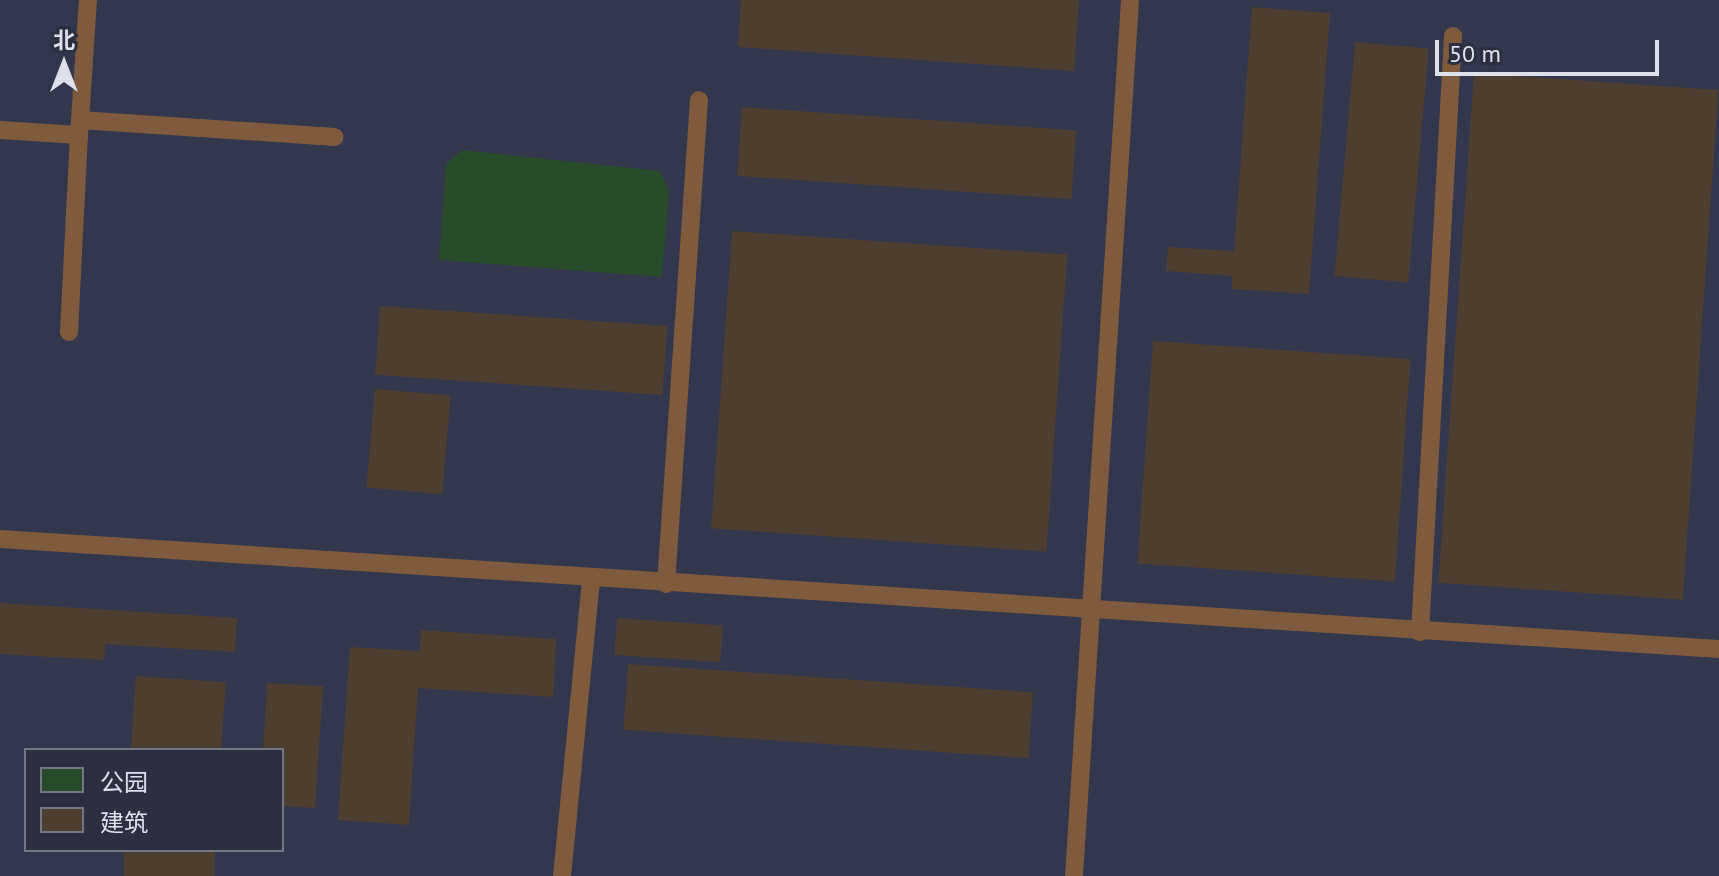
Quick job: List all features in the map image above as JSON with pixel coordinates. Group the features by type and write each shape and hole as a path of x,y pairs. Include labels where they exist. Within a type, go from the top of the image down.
{"lane":[{"path":"69,332 88,0"},
{"path":"1074,876 1095,613 1130,0"},
{"path":"1420,632 1453,36"},
{"path":"666,584 699,100"},
{"path":"0,130 80,127 334,137"},
{"path":"0,539 1095,613 1719,649"},
{"path":"562,876 591,579"}],"shaded area":[{"path":"0,0 1719,0 1719,876 0,876"}],"green space":[{"path":"462,150 660,171 669,192 662,277 439,260 446,164"}],"building":[{"path":"741,0 1079,0 1074,71 738,47"},
{"path":"1252,7 1330,13 1309,294 1232,289 1232,276 1166,271 1168,247 1234,251"},
{"path":"1355,42 1429,48 1408,283 1335,276"},
{"path":"1474,73 1718,90 1683,600 1438,583"},
{"path":"742,107 1076,130 1071,199 737,176"},
{"path":"732,231 1067,254 1046,552 711,528"},
{"path":"380,306 667,326 662,395 375,375"},
{"path":"1153,341 1410,359 1395,581 1137,563"},
{"path":"375,389 451,396 442,494 366,488"},
{"path":"0,603 237,618 235,652 105,644 104,660 0,654"},
{"path":"617,618 723,625 720,662 614,655"},
{"path":"421,630 556,639 553,697 418,688 409,825 338,820 350,647 420,651"},
{"path":"628,664 1033,692 1028,758 623,730"},
{"path":"136,676 226,682 221,748 131,748"},
{"path":"267,683 323,686 315,808 284,806 284,748 263,748"},
{"path":"124,852 215,852 215,876 124,876"}]}
